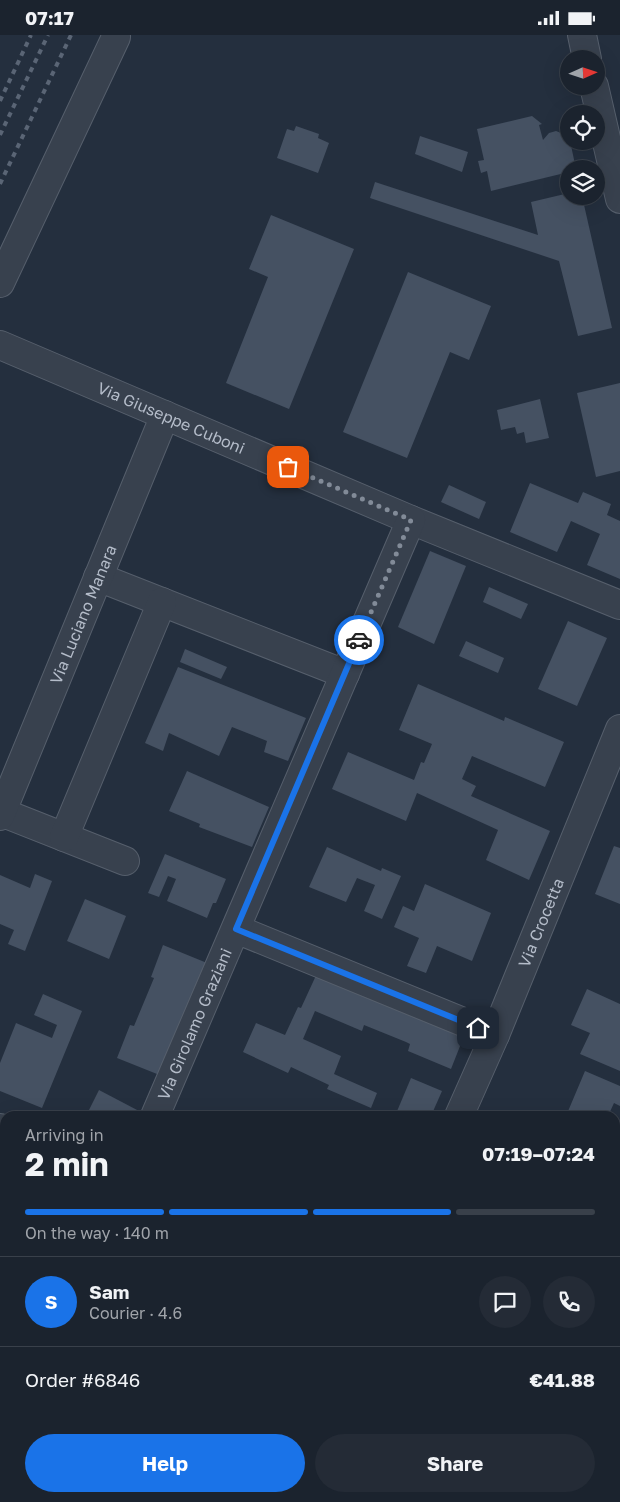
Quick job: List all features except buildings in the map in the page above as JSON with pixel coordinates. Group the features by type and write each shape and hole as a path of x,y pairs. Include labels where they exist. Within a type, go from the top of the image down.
{"street":[{"path":"582,35 585,50"},
{"path":"0,283 116,37"},
{"path":"596,95 620,199"},
{"name":"Via Giuseppe Cuboni","path":"0,345 411,520 620,605"},
{"name":"Via Luciano Manara","path":"1,814 165,415"},
{"name":"Via Girolamo Graziani","path":"157,1111 411,520"},
{"path":"98,577 345,673"},
{"path":"64,837 162,602"},
{"name":"Via Crocetta","path":"461,1111 495,1035 620,729"},
{"path":"1,814 125,861"},
{"path":"236,929 495,1035"}],"railway":[{"path":"0,101 31,35"},
{"path":"0,135 48,35"},
{"path":"0,184 71,35"}],"way so far":[{"path":"288,467 411,520 359,640"}],"route":[{"path":"359,640 236,929 478,1028"}]}
